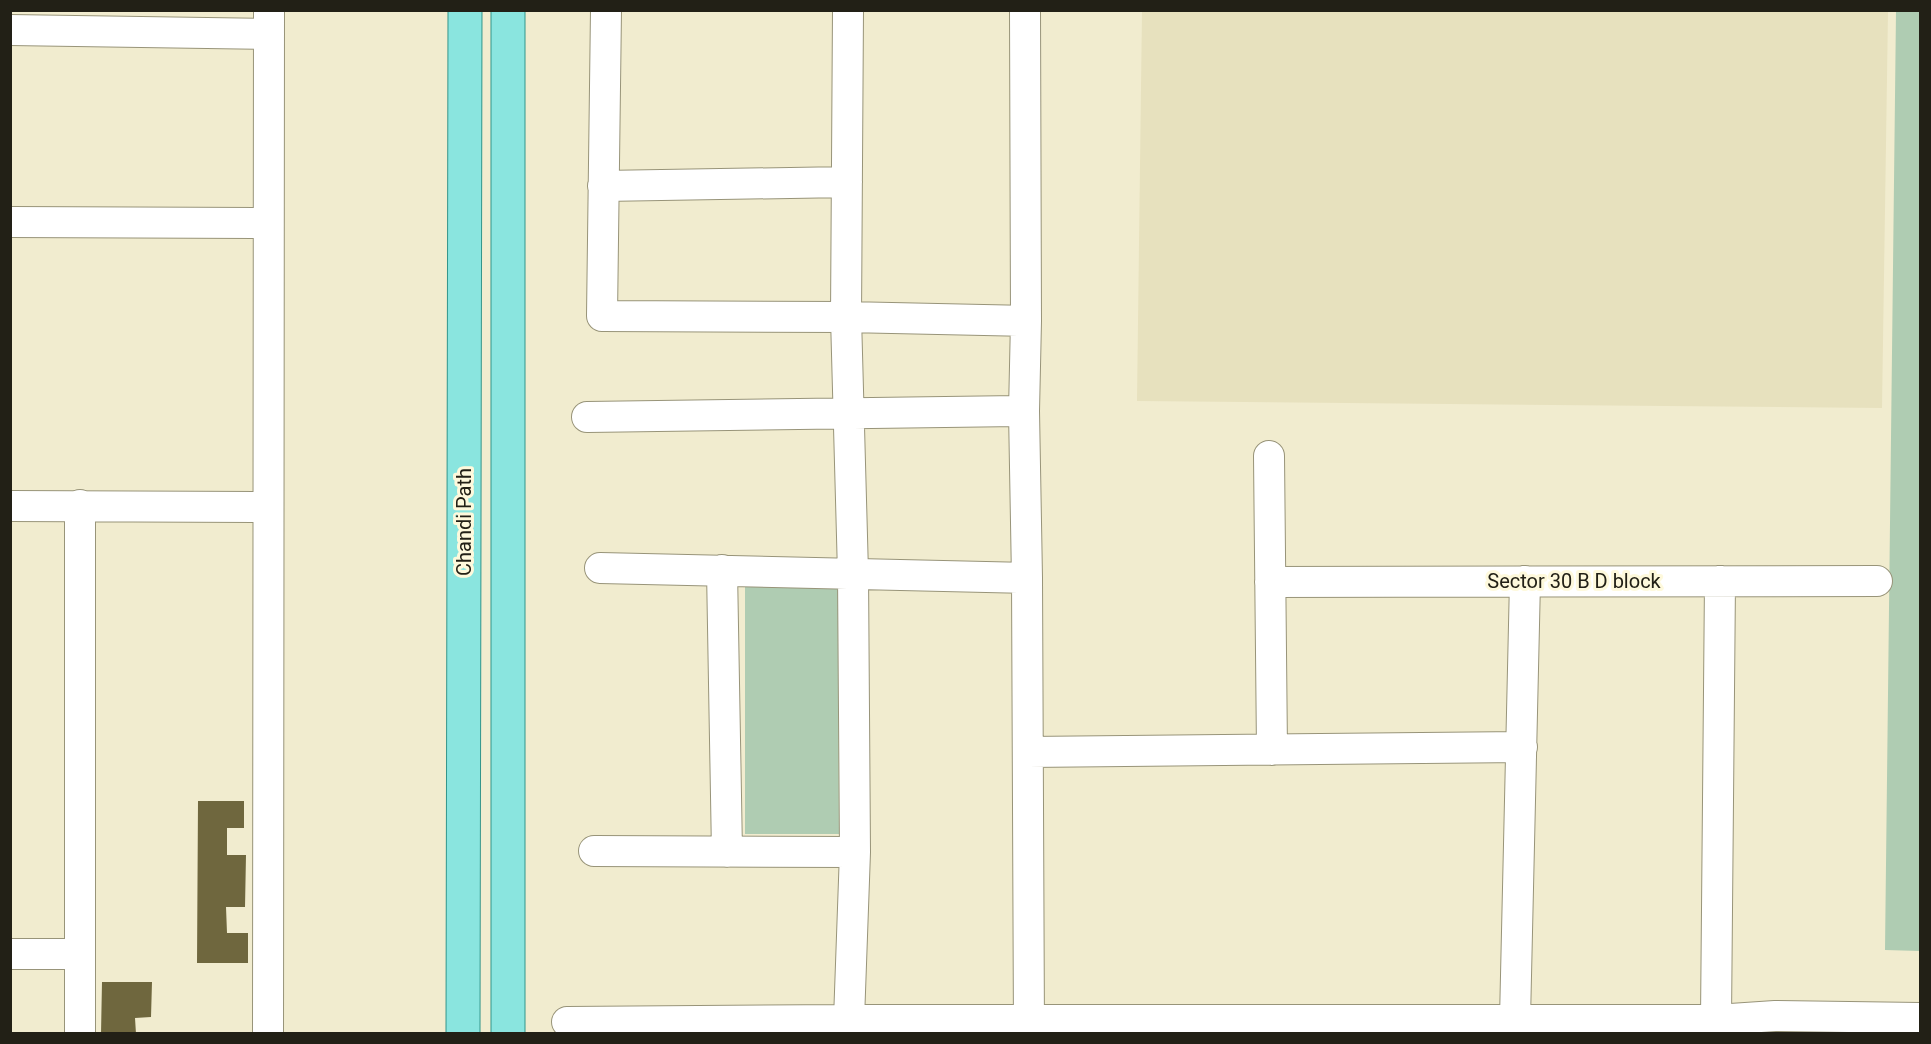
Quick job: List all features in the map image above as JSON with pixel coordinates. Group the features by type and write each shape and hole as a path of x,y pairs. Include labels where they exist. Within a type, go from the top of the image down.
{"main road":[{"name":"Chandi Path","path":"463,1034 465,10"},
{"path":"508,10 508,1034"}],"street":[{"path":"606,10 602,316 846,317 1026,321"},
{"path":"849,10 846,317 853,573 855,852 849,1020"},
{"path":"1025,10 1024,411 1029,1027"},
{"path":"10,30 268,22 268,1034"},
{"path":"603,186 847,182"},
{"path":"10,222 268,223"},
{"path":"587,417 1024,411"},
{"path":"1269,456 1272,750"},
{"path":"10,506 268,507"},
{"path":"80,506 80,1034"},
{"path":"600,568 1027,578"},
{"path":"723,570 727,852"},
{"path":"1515,1020 1526,581"},
{"path":"1716,1020 1720,581"},
{"name":"Sector 30 B D block","path":"1270,582 1878,581"},
{"path":"1028,752 1522,747"},
{"path":"594,851 855,852"},
{"path":"10,954 80,954"},
{"path":"567,1022 849,1020 1029,1027 1385,1027 1515,1020 1716,1020 1775,1025 1920,1018"}],"shaded area":[{"path":"1142,11 1888,11 1882,408 1137,401"}],"green space":[{"path":"1920,10 1920,951 1885,950 1896,11"},
{"path":"838,585 839,834 745,834 745,586"}],"building":[{"path":"198,801 244,801 244,828 227,828 227,855 246,855 245,907 226,907 227,933 248,933 248,963 197,963"},
{"path":"102,982 152,982 151,1017 135,1018 136,1034 101,1034"}]}
